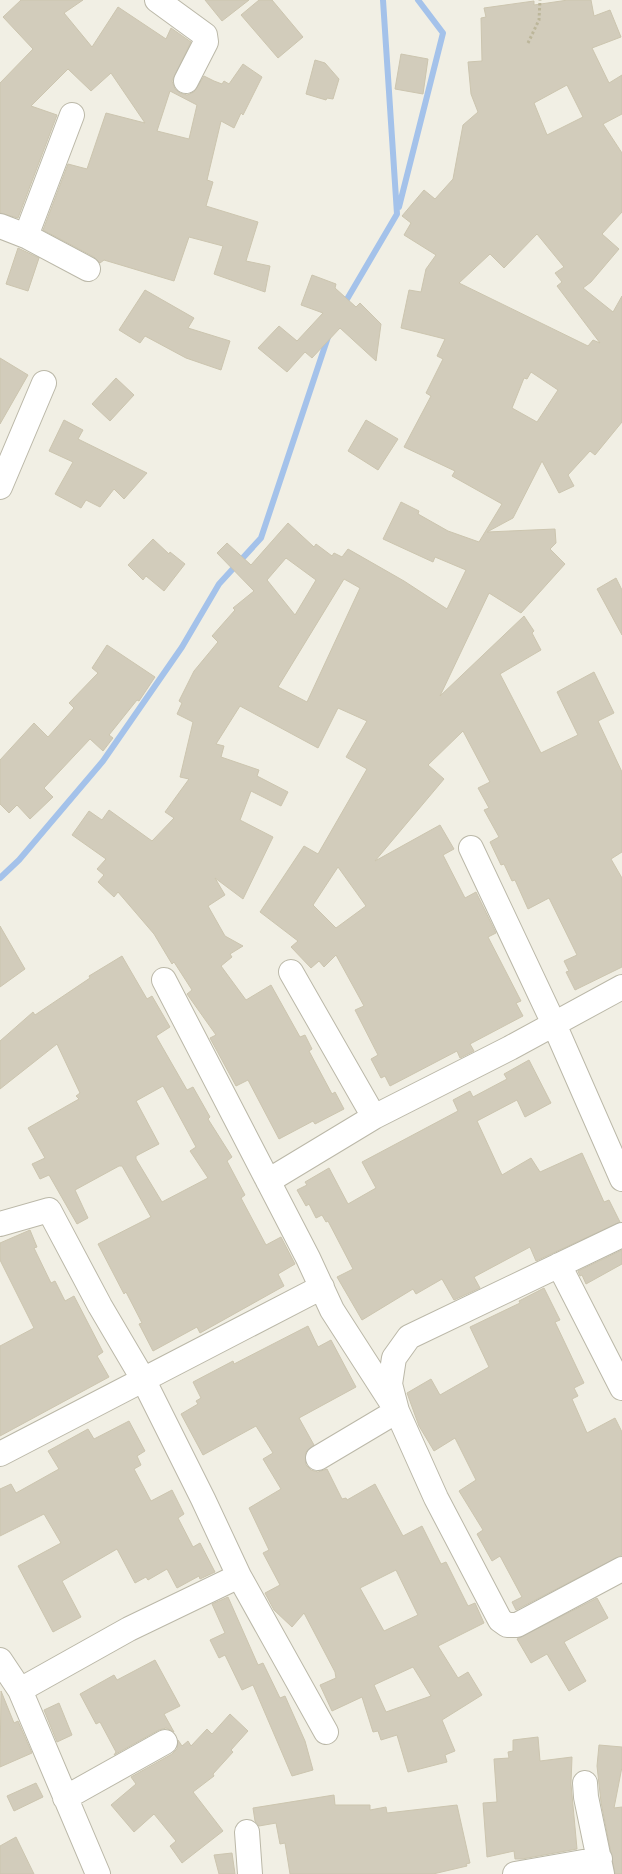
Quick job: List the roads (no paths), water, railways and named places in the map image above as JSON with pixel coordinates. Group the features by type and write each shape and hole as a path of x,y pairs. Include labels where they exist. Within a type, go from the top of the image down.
{"street":[{"path":"158,0 205,34 206,42 186,81"},
{"path":"26,236 72,115"},
{"path":"0,226 26,236 88,269"},
{"path":"0,487 44,383"},
{"path":"471,848 554,1024 622,1179"},
{"path":"290,972 374,1117"},
{"path":"164,980 322,1286 332,1310 397,1411 436,1498 500,1620 507,1625 517,1625 622,1569"},
{"path":"268,1181 374,1117 622,987"},
{"path":"0,1224 49,1210 100,1306 143,1379 203,1499 238,1576 326,1732"},
{"path":"397,1411 390,1384 391,1375 394,1358 409,1337 622,1234"},
{"path":"559,1265 622,1388"},
{"path":"0,1454 322,1286"},
{"path":"318,1458 397,1411"},
{"path":"20,1690 130,1629 238,1576"},
{"path":"0,1660 20,1690 98,1874"},
{"path":"65,1798 165,1742"},
{"path":"515,1874 601,1867 586,1797 585,1783"},
{"path":"247,1832 250,1874"}],"waterway":[{"path":"343,306 397,214 383,0"},
{"path":"399,207 443,33 418,0"},
{"path":"0,878 19,860 103,761 182,647 219,584 261,538 328,337"}]}
